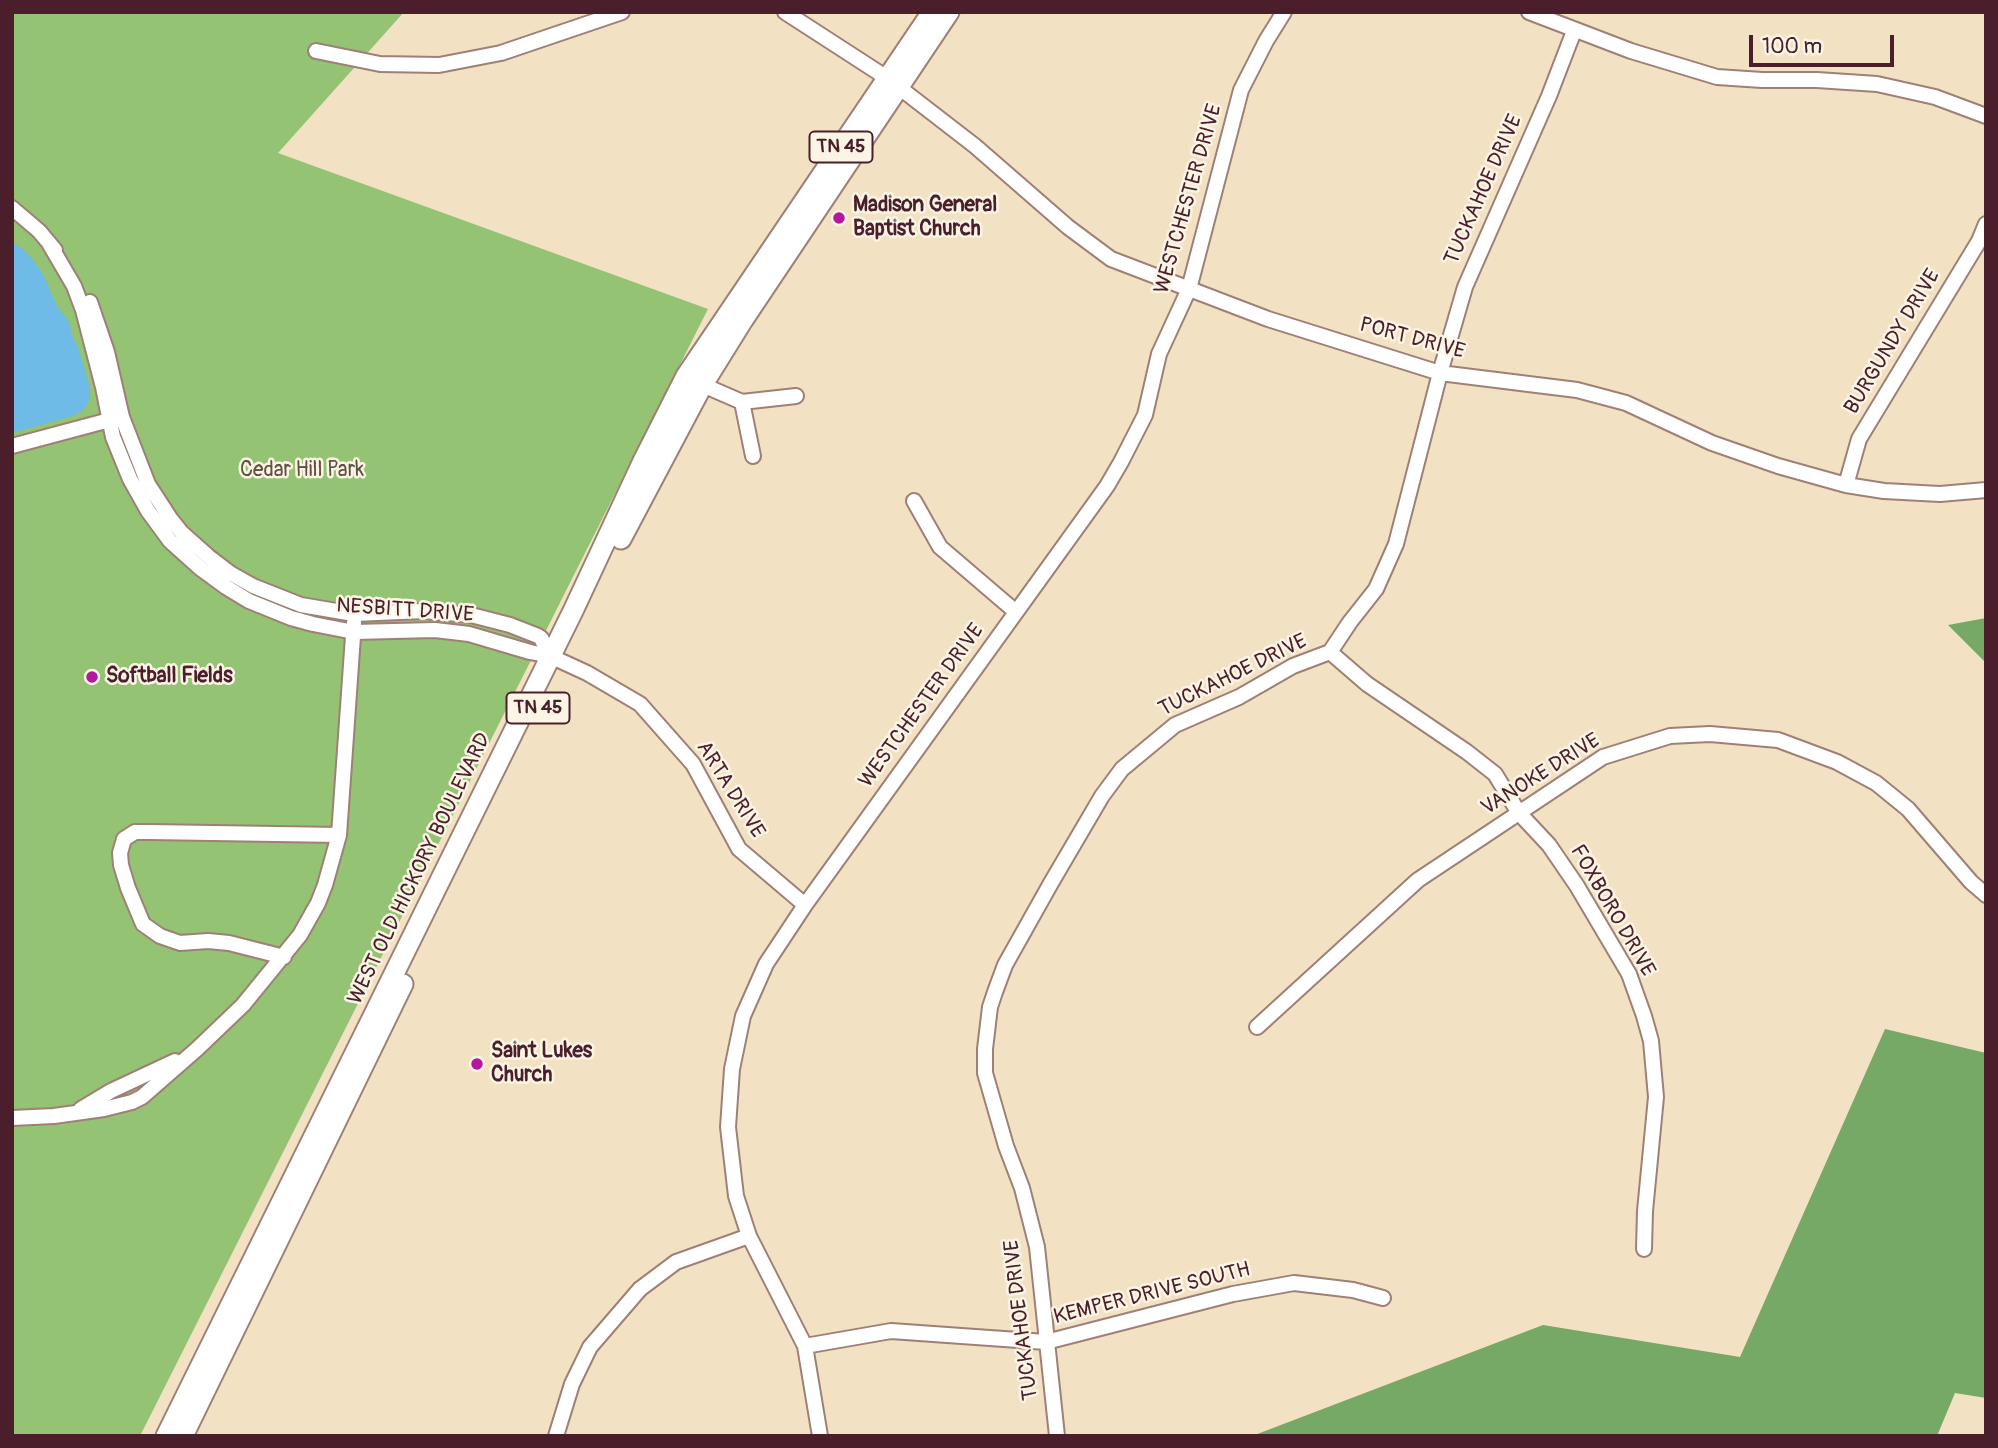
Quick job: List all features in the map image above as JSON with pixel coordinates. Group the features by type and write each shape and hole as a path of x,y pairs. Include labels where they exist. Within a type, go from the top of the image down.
{"main road":[{"name":"WEST OLD HICKORY BOULEVARD","path":"166,1436 556,658 630,520 694,381 756,299 893,83 932,12"},
{"name":"WEST OLD HICKORY BOULEVARD","path":"893,83 949,12"},
{"name":"WEST OLD HICKORY BOULEVARD","path":"183,1436 556,658"}],"street":[{"path":"316,51 380,64 439,65 501,53 622,12"},
{"name":"PORT DRIVE","path":"785,12 893,83 975,146 1068,227 1111,259 1268,319 1440,373 1577,390 1626,403 1712,443 1778,466 1846,485 1884,491 1940,494 1986,490"},
{"name":"WESTCHESTER DRIVE","path":"820,1436 805,1346 749,1236 736,1196 728,1127 732,1069 743,1016 766,964 805,905 1107,486 1121,462 1145,415 1159,354 1189,289 1241,90 1284,12"},
{"path":"1529,12 1631,51 1717,77 1877,84 1935,97 1986,116"},
{"name":"TUCKAHOE DRIVE","path":"1057,1436 1037,1247 1022,1188 1006,1146 985,1073 990,1007 1005,965 1102,796 1122,769 1175,725 1239,697 1293,666 1330,652 1376,589 1396,544 1465,287 1549,96 1574,31"},
{"name":"NESBITT DRIVE","path":"12,208 33,225 70,269 89,302 107,352 115,419 113,437 130,479 148,511 170,541 200,568 249,601 313,624 354,632 453,631 556,658"},
{"name":"BURGUNDY DRIVE","path":"1846,485 1859,439 1979,241 1986,224"},
{"path":"694,381 742,402 796,396"},
{"path":"742,402 752,456"},
{"path":"12,446 115,419"},
{"name":"NESBITT DRIVE","path":"115,419 159,503 182,533 230,573 270,593 309,606 354,614 437,611 480,617 510,625 541,638 556,658"},
{"path":"914,501 940,547 1016,612"},
{"path":"12,1118 74,1114 111,1091 153,1073 197,1049 243,1004 300,935 318,903 339,835 354,614"},
{"name":"FOXBORO DRIVE","path":"1330,652 1367,684 1468,752 1495,774 1519,813 1549,845 1577,886 1629,974 1651,1041 1656,1097 1644,1249"},
{"name":"ARTA DRIVE","path":"556,658 640,704 693,764 739,849 805,905"},
{"name":"VANOKE DRIVE","path":"1256,1027 1418,880 1603,757 1670,736 1734,735 1778,740 1837,762 1876,783 1908,810 1971,882 1986,895"},
{"path":"284,957 229,943 180,943 160,936 143,924 121,865 120,853 124,839 135,832 339,835"},
{"path":"556,1436 572,1384 590,1346 640,1289 676,1262 749,1236"},
{"name":"KEMPER DRIVE SOUTH","path":"805,1346 891,1331 1046,1342 1233,1294 1294,1283 1353,1290 1383,1298"}],"green space":[{"name":"Cedar Hill Park","path":"12,12 404,12 278,153 708,309 140,1436 12,1436"},
{"path":"1986,618 1986,663 1948,625"},
{"path":"1885,1029 1986,1053 1986,1398 1955,1393 1937,1436 1252,1436 1543,1325 1740,1357"}],"water":[{"path":"12,242 33,260 43,274 57,306 70,323 90,389 90,399 85,408 72,416 12,433"}],"place":[{"name":"Madison General Baptist Church","path":"839,218"},
{"name":"Softball Fields","path":"92,677"},
{"name":"Saint Lukes Church","path":"477,1064"}]}
